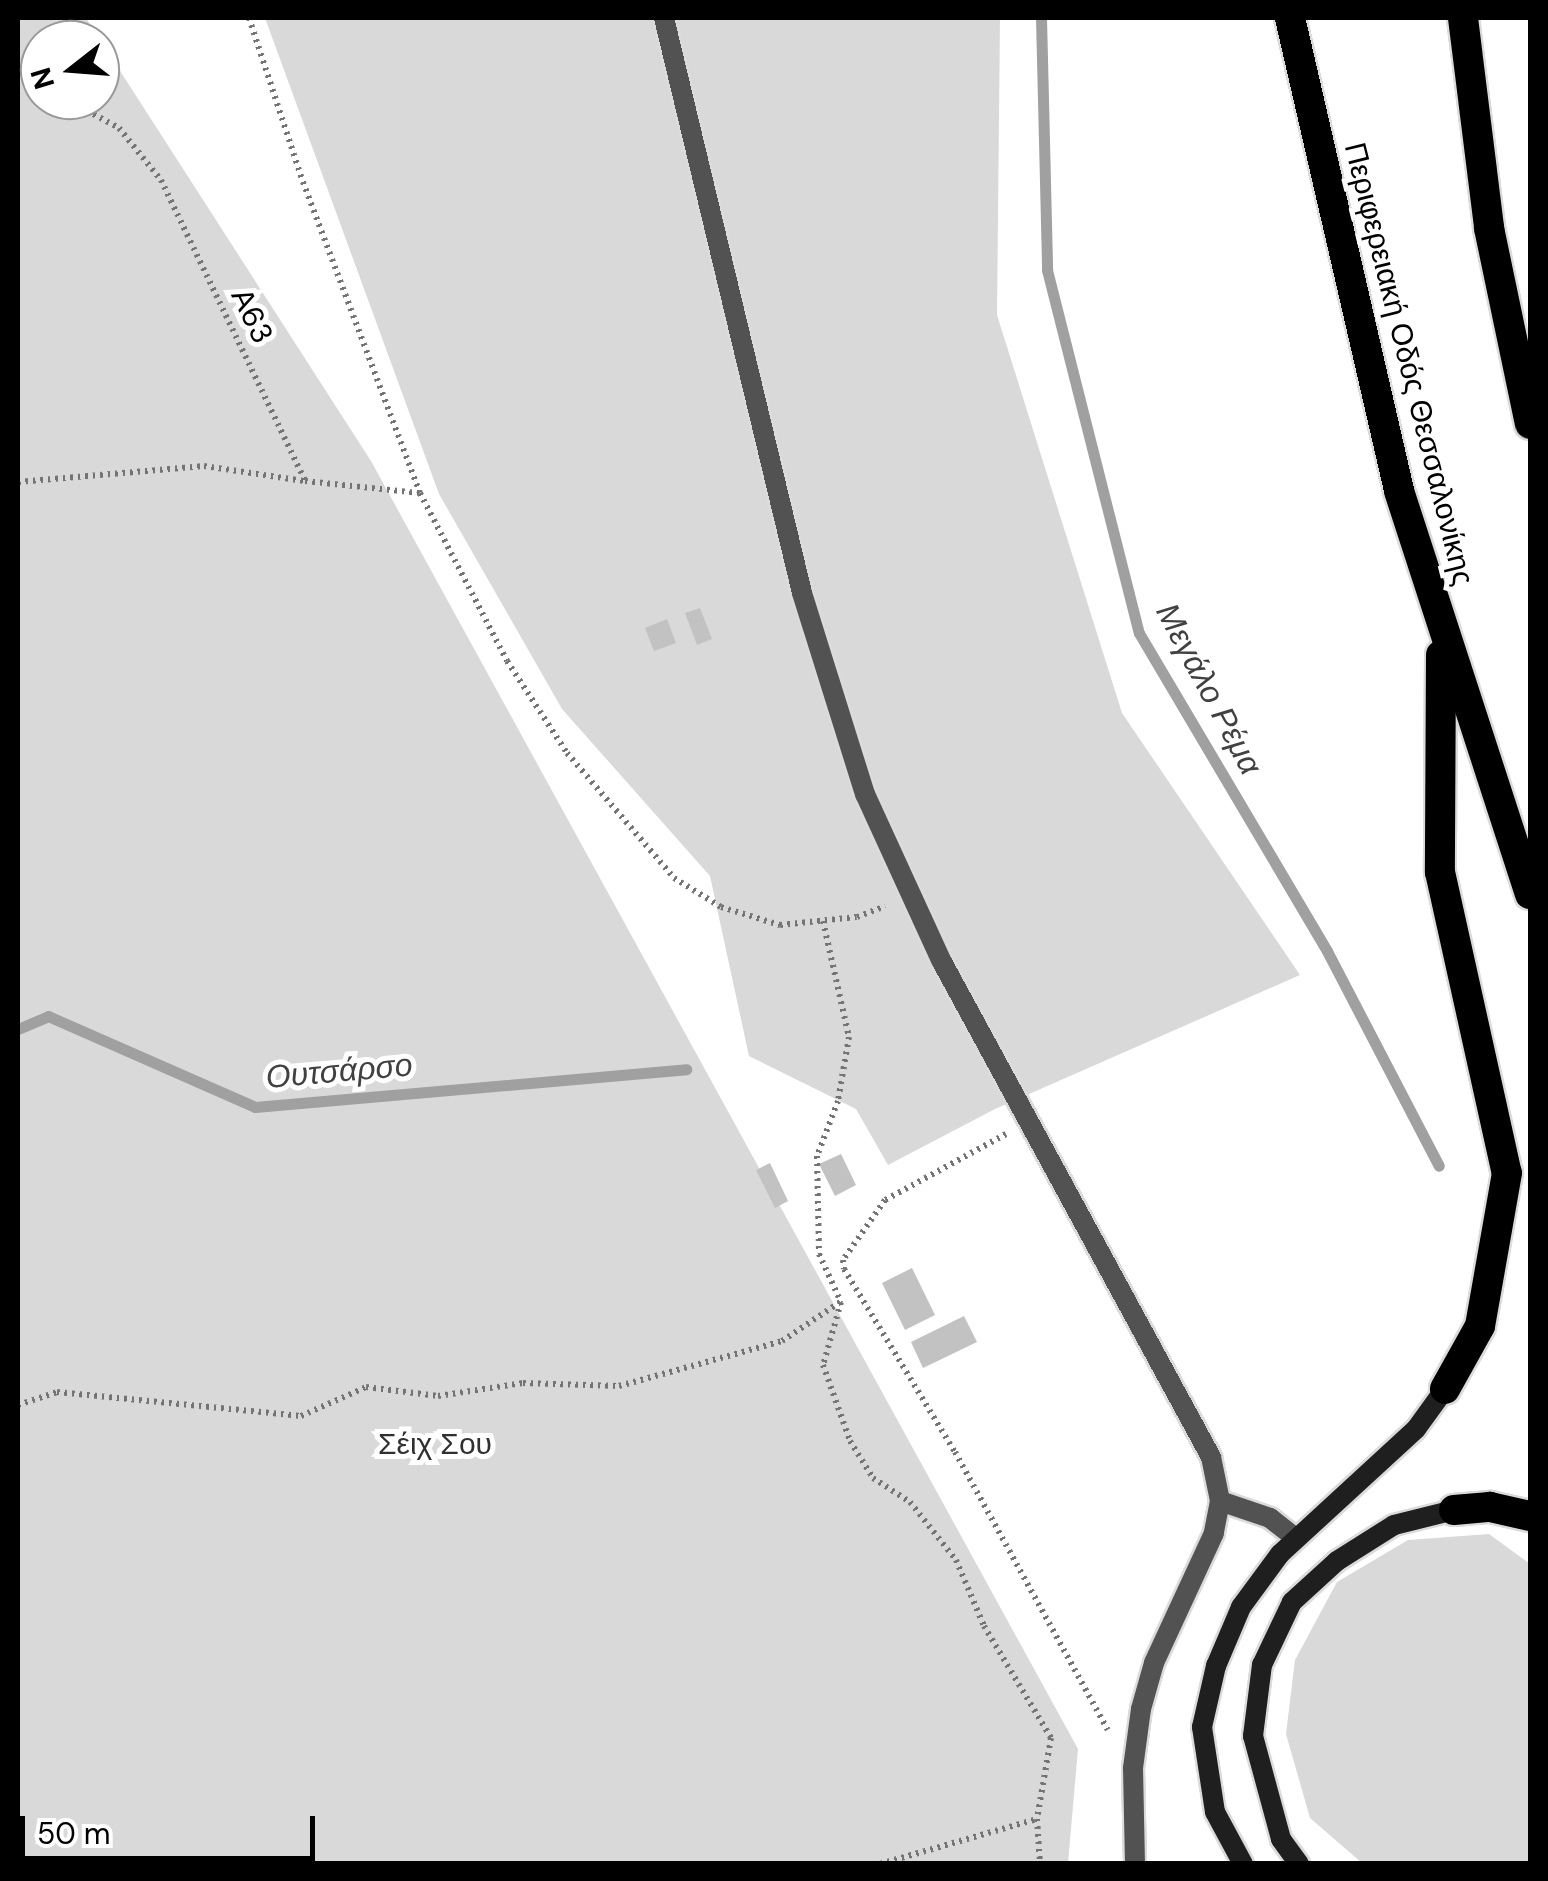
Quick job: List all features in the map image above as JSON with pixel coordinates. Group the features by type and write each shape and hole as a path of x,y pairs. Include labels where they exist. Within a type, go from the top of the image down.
{"highway":[{"name":"Περιφερειακή Οδός Θεσσαλονίκης","path":"1290,18 1398,491 1530,894"},
{"path":"1463,18 1492,248 1530,424"},
{"path":"1442,632 1440,872 1500,1119 1507,1173 1480,1326 1445,1389"},
{"path":"1454,1510 1490,1508 1530,1516"}],"main road":[{"path":"1243,1864 1216,1812 1202,1728 1216,1666 1241,1607 1296,1538 1416,1429 1445,1389"},
{"path":"1299,1864 1281,1839 1252,1736 1262,1665 1292,1602 1337,1560 1394,1525 1454,1510"}],"street":[{"path":"664,18 829,692 909,896 1192,1415 1220,1501 1214,1534 1154,1662 1134,1752 1135,1864"},
{"path":"1220,1501 1270,1518 1296,1538"}],"path":[{"path":"249,18 302,182 420,493 534,706 608,806 674,878 749,919 780,925 857,917 909,896"},
{"name":"Α63","path":"104,120 119,128 161,180 306,481"},
{"path":"18,482 204,466 420,493"},
{"path":"823,921 849,1038 838,1101 817,1156 819,1254 840,1302 823,1365 850,1441 873,1478 910,1502 956,1560 984,1626 1051,1738 1036,1819 1040,1864"},
{"path":"1029,1122 885,1200 843,1260 844,1269 980,1494 1103,1725 1134,1752"},
{"path":"18,1405 57,1392 301,1416 366,1387 438,1396 523,1383 619,1386 782,1341 840,1302"},
{"path":"880,1864 1036,1819"}],"green space":[{"name":"Σέιχ Σου","path":"18,18 87,20 20,20 20,120 120,120 120,71 371,461 1078,1749 1068,1863 18,1863"},
{"path":"265,18 1000,18 997,315 1122,713 1300,975 995,1109 888,1165 856,1109 749,1056 710,876 562,709 439,494"},
{"path":"1489,1534 1530,1564 1530,1863 1362,1863 1310,1818 1286,1734 1295,1660 1337,1582 1408,1540"}],"building":[{"path":"700,608 712,639 697,645 685,613"},
{"path":"667,619 676,643 654,651 645,628"},
{"path":"841,1154 856,1185 835,1196 819,1164"},
{"path":"770,1163 788,1201 775,1208 756,1170"},
{"path":"912,1268 935,1315 905,1330 882,1283"},
{"path":"964,1316 977,1342 923,1368 911,1342"}],"waterway":[{"name":"Μεγάλο Ρέμα","path":"1041,18 1047,270 1139,633 1327,951 1439,1166"},
{"name":"Ουτσάρσο","path":"18,1029 48,1016 255,1107 686,1069"}]}
